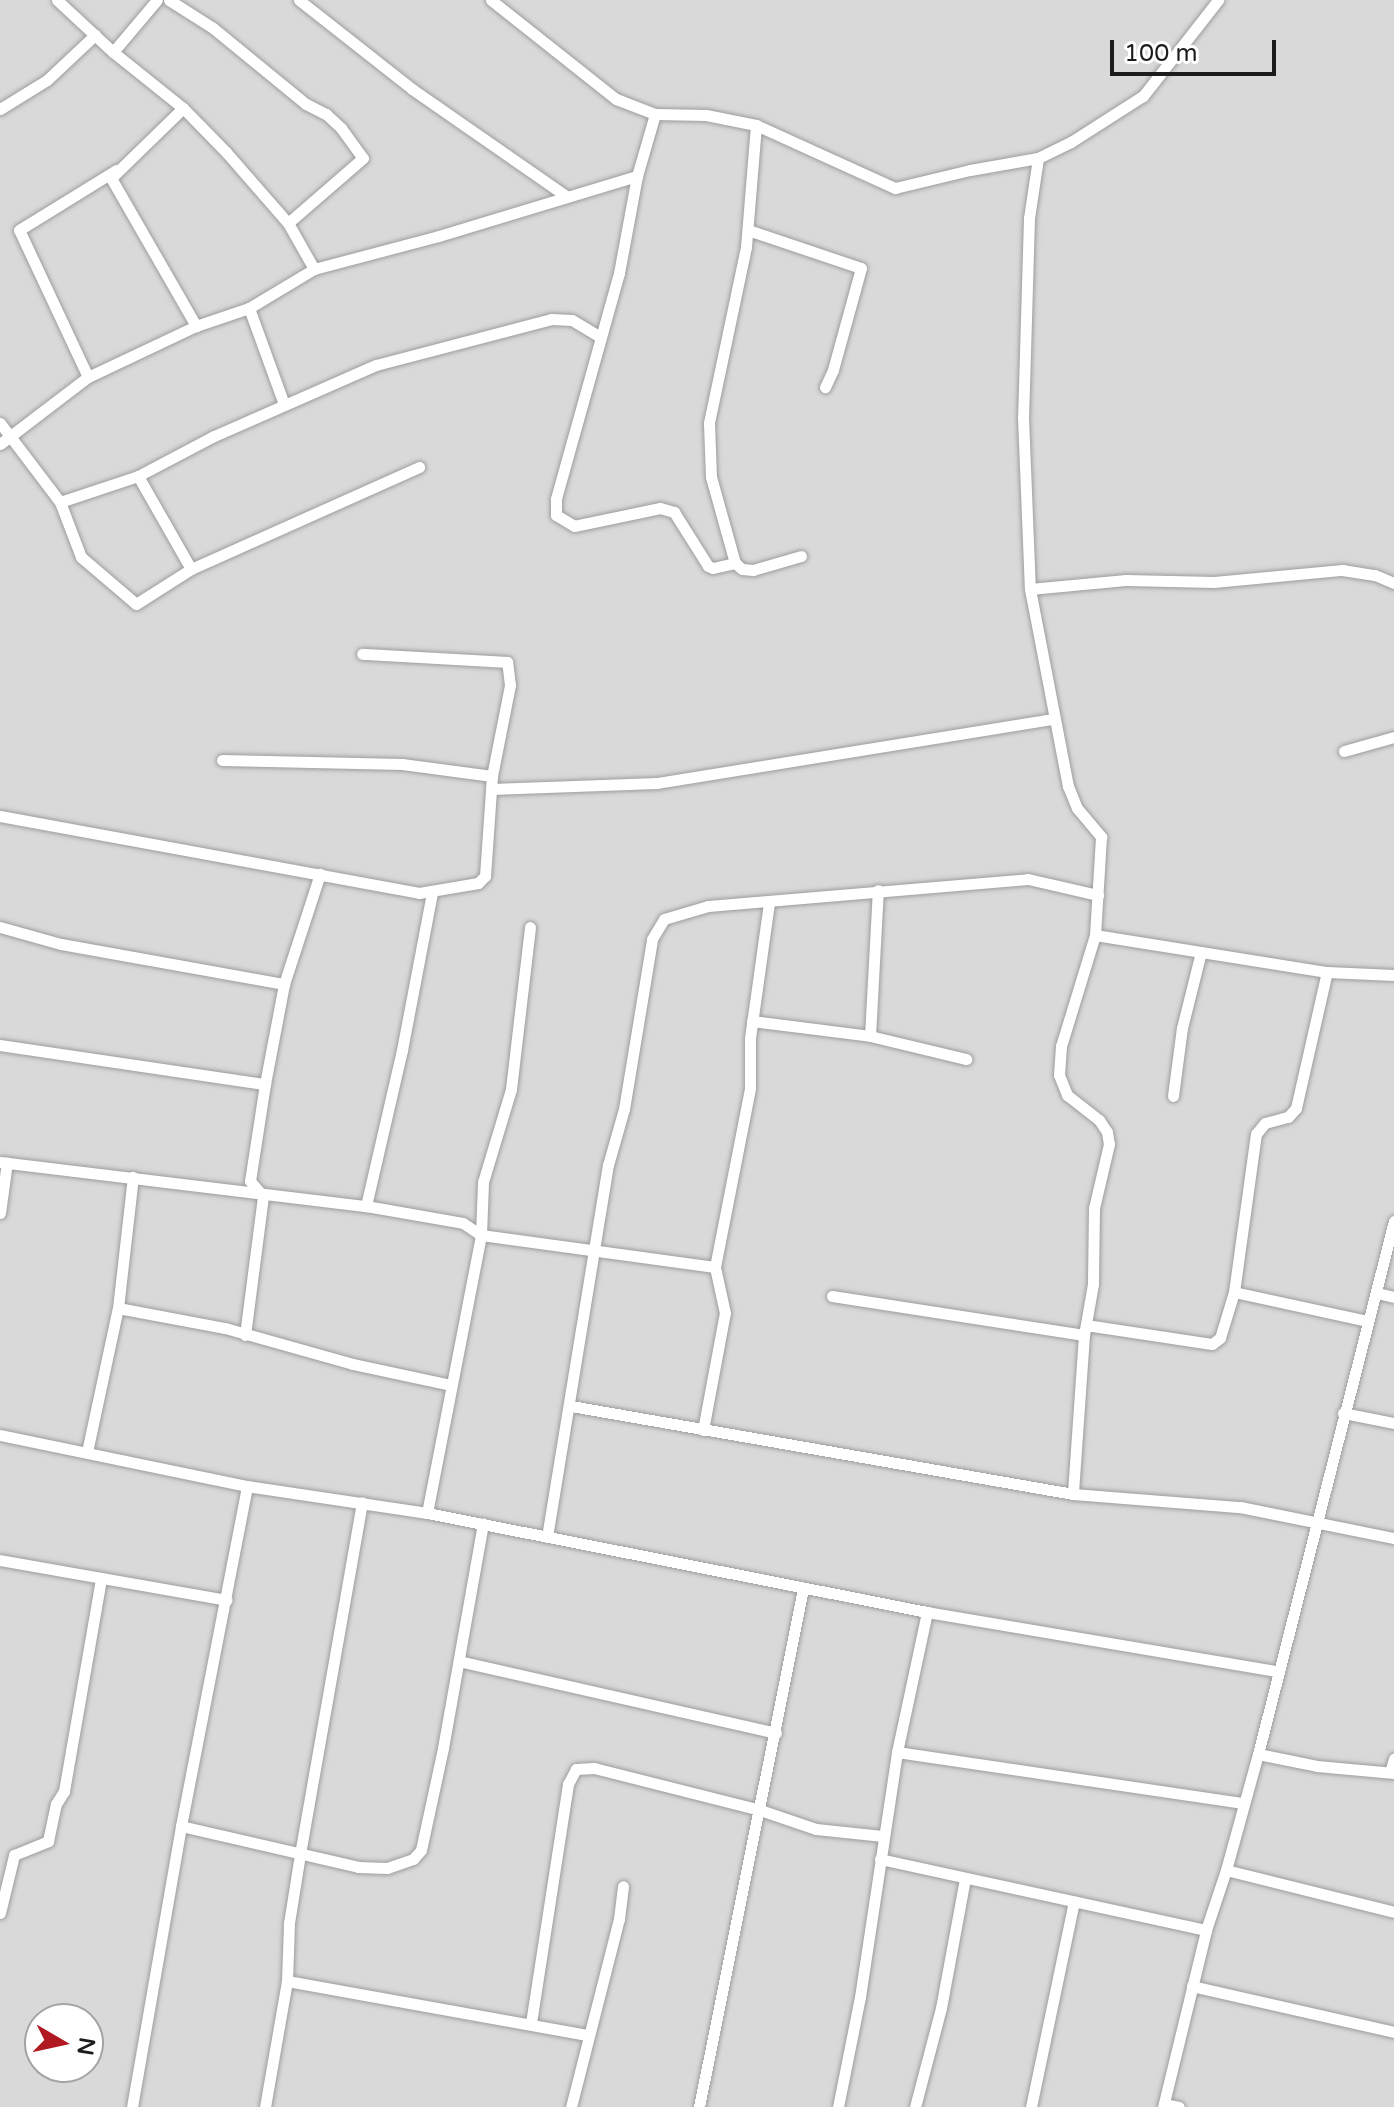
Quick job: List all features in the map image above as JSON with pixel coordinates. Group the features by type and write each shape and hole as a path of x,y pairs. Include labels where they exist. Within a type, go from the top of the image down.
{"street":[{"path":"57,0 113,52 183,108 256,184 288,223 314,269"},
{"path":"113,52 157,0"},
{"path":"169,0 213,28 306,104 326,114 341,128 363,158 288,223"},
{"path":"299,0 412,89 566,196"},
{"path":"491,0 616,99 655,114 706,115 756,125 895,188 1038,158 1143,96 1218,0"},
{"path":"0,109 47,80 95,35"},
{"path":"88,377 19,230 116,170 183,108"},
{"path":"655,114 637,176 619,273 556,499 556,515 574,526 660,508 674,512 708,566 713,568 735,563"},
{"path":"756,125 748,230 709,423 711,477 735,563 742,569 753,570 801,556"},
{"path":"1038,158 1029,218 1023,417 1030,589 1068,786 1077,808 1101,837 1095,935 1061,1046 1059,1075 1067,1095 1099,1120 1107,1132 1109,1144 1094,1208 1093,1284 1085,1330 1073,1494"},
{"path":"116,170 111,178 196,326"},
{"path":"0,444 88,377 196,326 249,308 314,269 439,236 637,176"},
{"path":"748,230 861,268 833,370 825,387"},
{"path":"249,308 284,404"},
{"path":"60,502 138,476 284,404 376,365 522,325 572,320 599,336"},
{"path":"0,423 60,502 81,557 136,604 191,569 419,467"},
{"path":"138,476 191,569"},
{"path":"1030,589 1126,580 1214,582 1342,570 1394,583"},
{"path":"0,816 419,893 478,883 485,876 492,776 510,685 507,662 362,654"},
{"path":"491,789 657,783 1054,719"},
{"path":"1344,751 1394,737"},
{"path":"222,760 402,764 492,776"},
{"path":"245,1335 263,1196 250,1181 265,1084 284,984 320,874"},
{"path":"547,1537 571,1406 608,1165 624,1109 652,939 664,919 708,906 1028,879 1098,895"},
{"path":"870,1036 878,890"},
{"path":"366,1206 402,1050 432,892"},
{"path":"703,1430 725,1313 715,1267 750,1088 752,1021 769,902"},
{"path":"0,927 61,944 284,984"},
{"path":"427,1513 481,1235 483,1182 511,1089 530,927"},
{"path":"1095,935 1327,972 1394,975"},
{"path":"1173,1096 1182,1028 1201,952"},
{"path":"832,1296 1212,1344 1220,1338 1228,1320 1234,1292 1256,1134 1265,1123 1288,1117 1296,1108 1327,972"},
{"path":"752,1021 870,1036 966,1059"},
{"path":"0,1045 265,1084"},
{"path":"0,1213 4,1162 263,1196 366,1206 463,1223 481,1235 715,1267"},
{"path":"87,1452 118,1308 133,1177"},
{"path":"1179,2107 1163,2106 1206,1930 1258,1754 1314,1522 1394,1221"},
{"path":"1234,1292 1367,1321"},
{"path":"1377,1293 1394,1297"},
{"path":"118,1308 451,1385"},
{"path":"571,1406 1073,1494 1240,1507 1394,1538"},
{"path":"1343,1413 1394,1423"},
{"path":"0,1435 247,1486 427,1513 927,1612 1277,1671"},
{"path":"132,2107 181,1826 247,1486"},
{"path":"265,2107 287,1981 289,1923 300,1854 362,1502"},
{"path":"181,1826 358,1867 387,1868 413,1859 421,1850 483,1524"},
{"path":"0,1560 226,1600"},
{"path":"0,1913 14,1855 48,1841 56,1804 64,1791 101,1578"},
{"path":"699,2107 803,1589"},
{"path":"838,2107 860,1997 897,1752 927,1612"},
{"path":"459,1661 776,1733"},
{"path":"897,1752 1243,1803"},
{"path":"1258,1754 1317,1766 1392,1773 1394,1759"},
{"path":"531,2023 568,1784 576,1769 594,1768 760,1810 816,1829 883,1836"},
{"path":"880,1859 1206,1930"},
{"path":"1226,1870 1394,1912"},
{"path":"915,2107 941,2008 965,1878"},
{"path":"571,2107 619,1919 623,1886"},
{"path":"1031,2107 1074,1901"},
{"path":"287,1981 587,2035"},
{"path":"1192,1986 1394,2032"}],"shaded area":[{"path":"0,0 1394,0 1394,2107 0,2107"}]}
